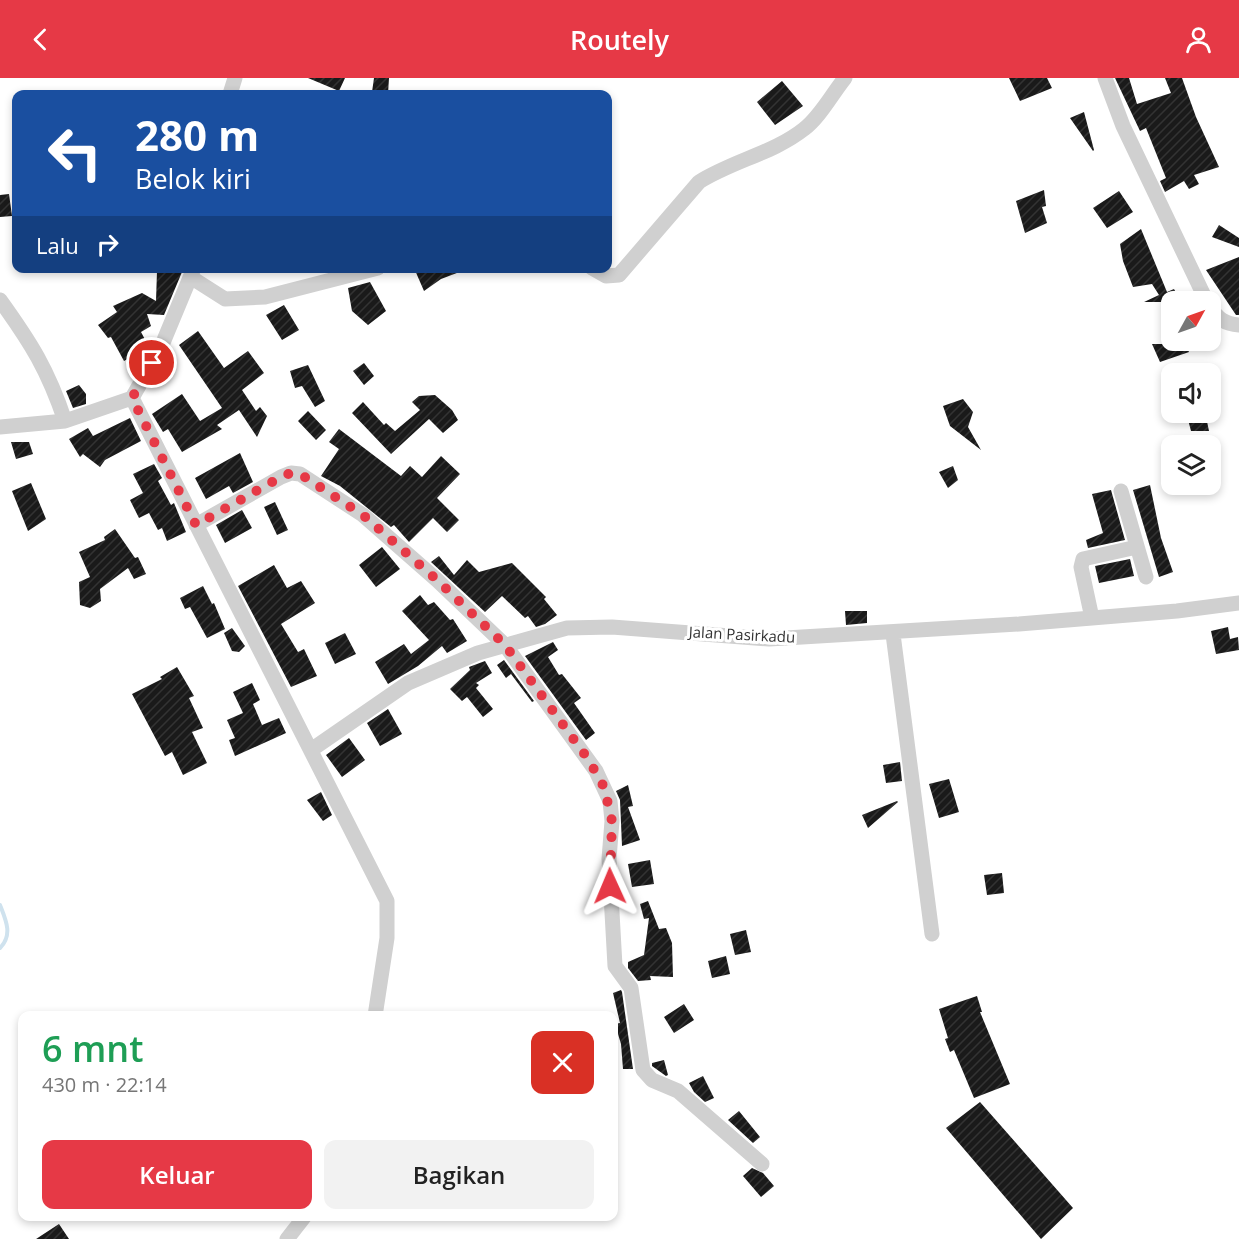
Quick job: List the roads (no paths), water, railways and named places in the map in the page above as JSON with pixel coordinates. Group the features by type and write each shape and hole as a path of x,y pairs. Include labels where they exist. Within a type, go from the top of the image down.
{"street":[{"path":"601,273 606,276 619,275 699,182 791,139 807,127 845,78"},
{"path":"1105,78 1124,126 1202,291"},
{"path":"0,427 65,421 132,398 162,345 193,273 225,299 266,297 359,273"},
{"path":"0,300 37,352 53,386 65,421"},
{"path":"1221,320 1227,324 1239,325"},
{"path":"132,398 387,901 387,938 376,1011"},
{"path":"196,525 281,477 291,473 300,474 363,515 437,580 505,645 596,771 610,801 612,821 610,886 615,966 631,988 643,1070 652,1080 678,1091 762,1164"},
{"path":"1121,491 1146,577"},
{"path":"1092,618 1081,567 1082,561 1089,556 1137,547"},
{"name":"Jalan Pasirkadu","path":"311,750 408,683 478,653 567,628 612,627 769,639 892,634 1092,618 1239,603"},
{"path":"892,634 933,933"},
{"path":"287,1239 301,1221"}],"waterway":[{"path":"0,905 7,933 0,948"}]}
